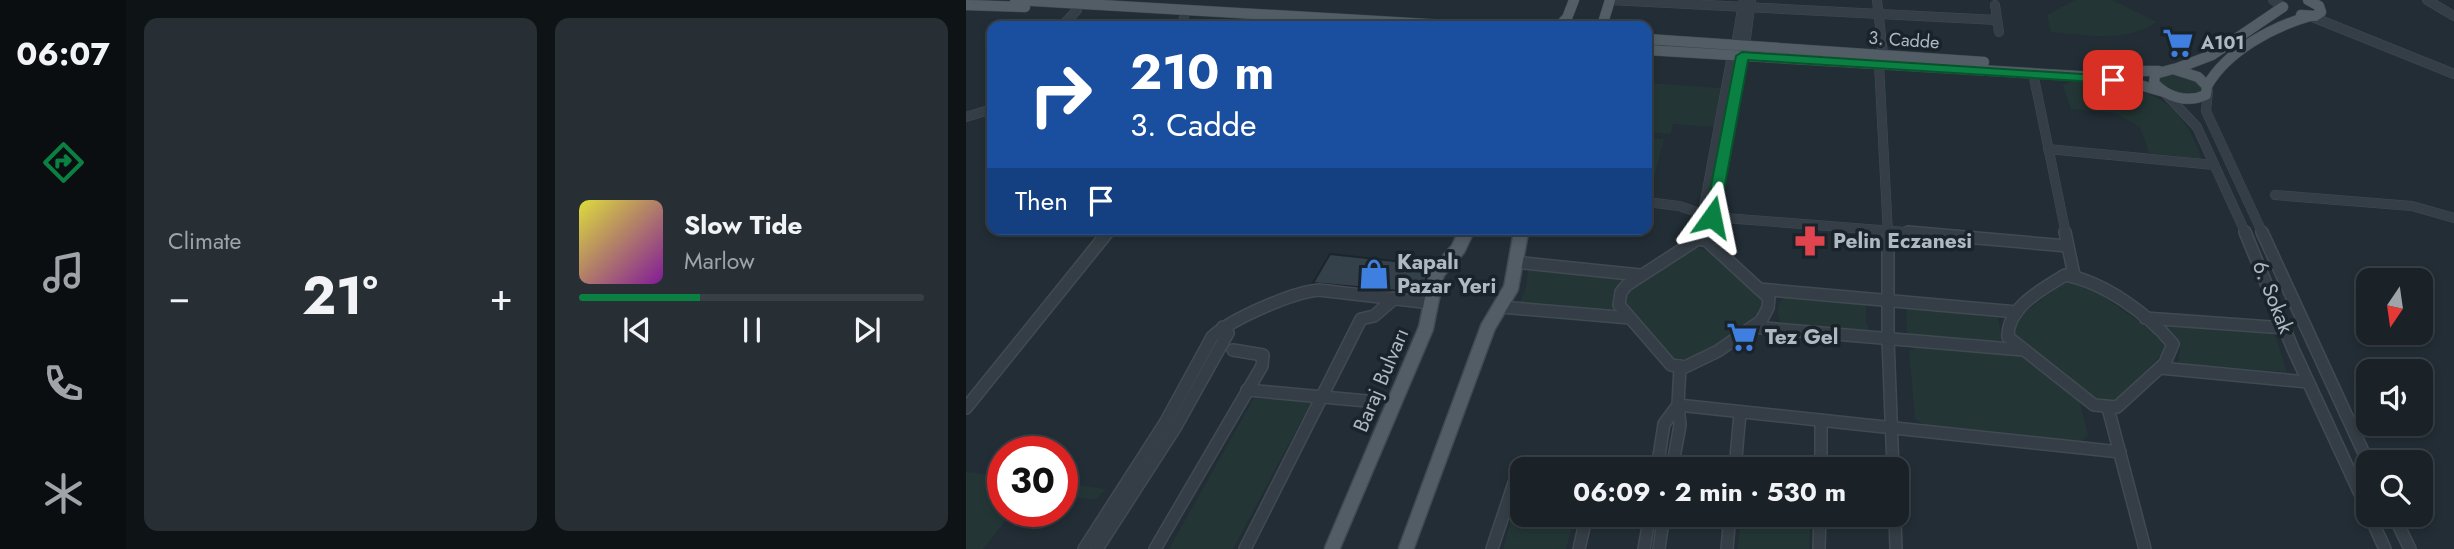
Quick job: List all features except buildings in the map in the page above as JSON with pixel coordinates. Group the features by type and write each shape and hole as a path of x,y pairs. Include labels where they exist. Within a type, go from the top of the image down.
{"main road":[{"path":"1015,0 1376,21"},
{"path":"1565,21 1574,0"},
{"path":"1604,21 1610,0"},
{"path":"2173,69 2190,73 2208,89 2216,71 2229,60 2295,19 2319,14 2323,5 2308,0"},
{"path":"2283,3 2291,12 2310,16"},
{"name":"3. Cadde","path":"1652,41 1739,50 2130,73 2173,69 2212,55 2277,13 2283,3"},
{"path":"966,5 1077,10 1174,21"},
{"name":"3. Cadde","path":"1652,50 1739,50"},
{"name":"3. Cadde","path":"1881,59 2113,80 2179,98 2195,99 2208,89"},
{"path":"2159,71 2153,78 2154,83 2164,92"},
{"name":"Baraj Bulvarı","path":"1332,549 1426,328 1437,274 1458,249 1464,235"},
{"path":"1406,549 1488,327 1508,297 1516,272 1515,247 1520,235"}],"street":[{"path":"1610,0 1747,3 1997,20"},
{"path":"1877,0 1888,231 1888,339 1892,457"},
{"path":"2273,0 2283,3"},
{"path":"2427,0 2454,16"},
{"path":"1703,240 1747,3"},
{"path":"1995,5 1999,32"},
{"path":"2323,5 2338,20 2454,72"},
{"path":"1058,21 1064,10"},
{"path":"1067,21 1077,10"},
{"path":"2310,16 2454,72"},
{"path":"2033,73 2074,275"},
{"name":"6. Sokak","path":"2208,89 2206,111 2362,450"},
{"name":"6. Sokak","path":"2164,92 2197,127 2258,259 2308,382 2356,485"},
{"path":"966,117 987,111"},
{"path":"2048,149 2214,165"},
{"path":"2275,195 2412,206 2454,218"},
{"path":"1652,202 1707,215 2067,246"},
{"path":"966,408 1105,235"},
{"path":"1703,240 1769,298 1768,308 1760,321 1718,351 1685,367 1671,365 1619,305 1619,296 1622,288 1640,275 1703,240"},
{"path":"1515,262 1640,275"},
{"path":"2065,275 2074,275 2085,279 2143,317 2161,330 2173,344 2170,355 2160,368 2117,407 2094,405 2008,337 2006,329 2011,317 2065,275"},
{"path":"1759,289 2017,312"},
{"path":"1084,549 1165,423 1212,337 1223,327 1304,291 1319,290 1431,303"},
{"path":"1245,549 1361,318 1374,316 1395,298"},
{"path":"1501,307 1630,318"},
{"path":"2143,317 2285,328"},
{"path":"1097,549 1175,428 1228,333 1223,327"},
{"path":"1752,327 2023,349"},
{"path":"1155,549 1262,366 1263,355 1233,350"},
{"path":"1674,457 1680,425 1680,366"},
{"path":"2160,368 2308,382"},
{"path":"1247,390 1367,401"},
{"path":"1678,405 2120,452"},
{"path":"1659,457 1664,424 1678,405"},
{"path":"2108,408 2145,549"},
{"path":"1736,457 1740,413"},
{"path":"1821,421 1821,457"},
{"path":"1492,549 1510,495"},
{"path":"1579,549 1584,527"},
{"path":"1644,549 1648,527"},
{"path":"1659,549 1662,527"},
{"path":"1727,549 1729,527"},
{"path":"1819,549 1820,527"},
{"path":"1895,527 1896,549"},
{"name":"6. Sokak","path":"2375,527 2385,549"},
{"path":"2399,527 2410,549"}],"green space":[{"path":"2075,0 2112,0 2157,22 2145,29 2119,35 2092,36 2051,32 2047,15"},
{"path":"2167,73 2188,75 2201,85 2201,92 2183,95 2173,92 2159,81 2159,77"},
{"path":"2074,81 2118,86 2154,96 2181,119 2202,159 2149,153 2140,127 2115,113 2071,109 2063,85"},
{"path":"1652,83 1721,88 1714,127 1673,124 1671,134 1652,132"},
{"path":"1652,138 1664,139 1652,185"},
{"path":"1697,248 1721,261 1761,299 1763,305 1759,316 1729,338 1704,353 1681,359 1666,352 1623,303 1630,287"},
{"path":"1528,270 1624,278 1613,293 1615,311 1612,314 1519,304 1526,288"},
{"path":"2070,277 2090,287 2167,342 2167,350 2116,399 2107,403 2091,396 2013,335 2013,322"},
{"path":"1785,297 1866,302 1866,322 1870,332 1781,324 1778,310"},
{"path":"1906,305 1994,314 1998,317 2002,340 2000,343 1907,336"},
{"path":"2165,325 2271,333 2276,338 2287,372 2178,363 2180,348"},
{"path":"1919,346 2022,356 2079,400 2088,435 2081,442 1925,426 1915,418 1909,351"},
{"path":"1254,398 1311,402 1233,549 1169,549"},
{"path":"966,472 987,474 987,527 1000,527 983,549 966,549"},
{"path":"1078,485 1106,489 1096,499 1078,498"},
{"path":"1510,524 1510,527 1572,527 1566,549 1503,549"},
{"path":"1740,527 1810,527 1809,549 1738,549"}],"place":[{"name":"A101","path":"2178,43"},
{"name":"Pelin Eczanesi","path":"1810,241"},
{"name":"Kapalı Pazar Yeri","path":"1374,274"},
{"name":"Tez Gel","path":"1742,337"}],"route":[{"path":"1712,217 1742,56 2053,74 2113,80"}]}
